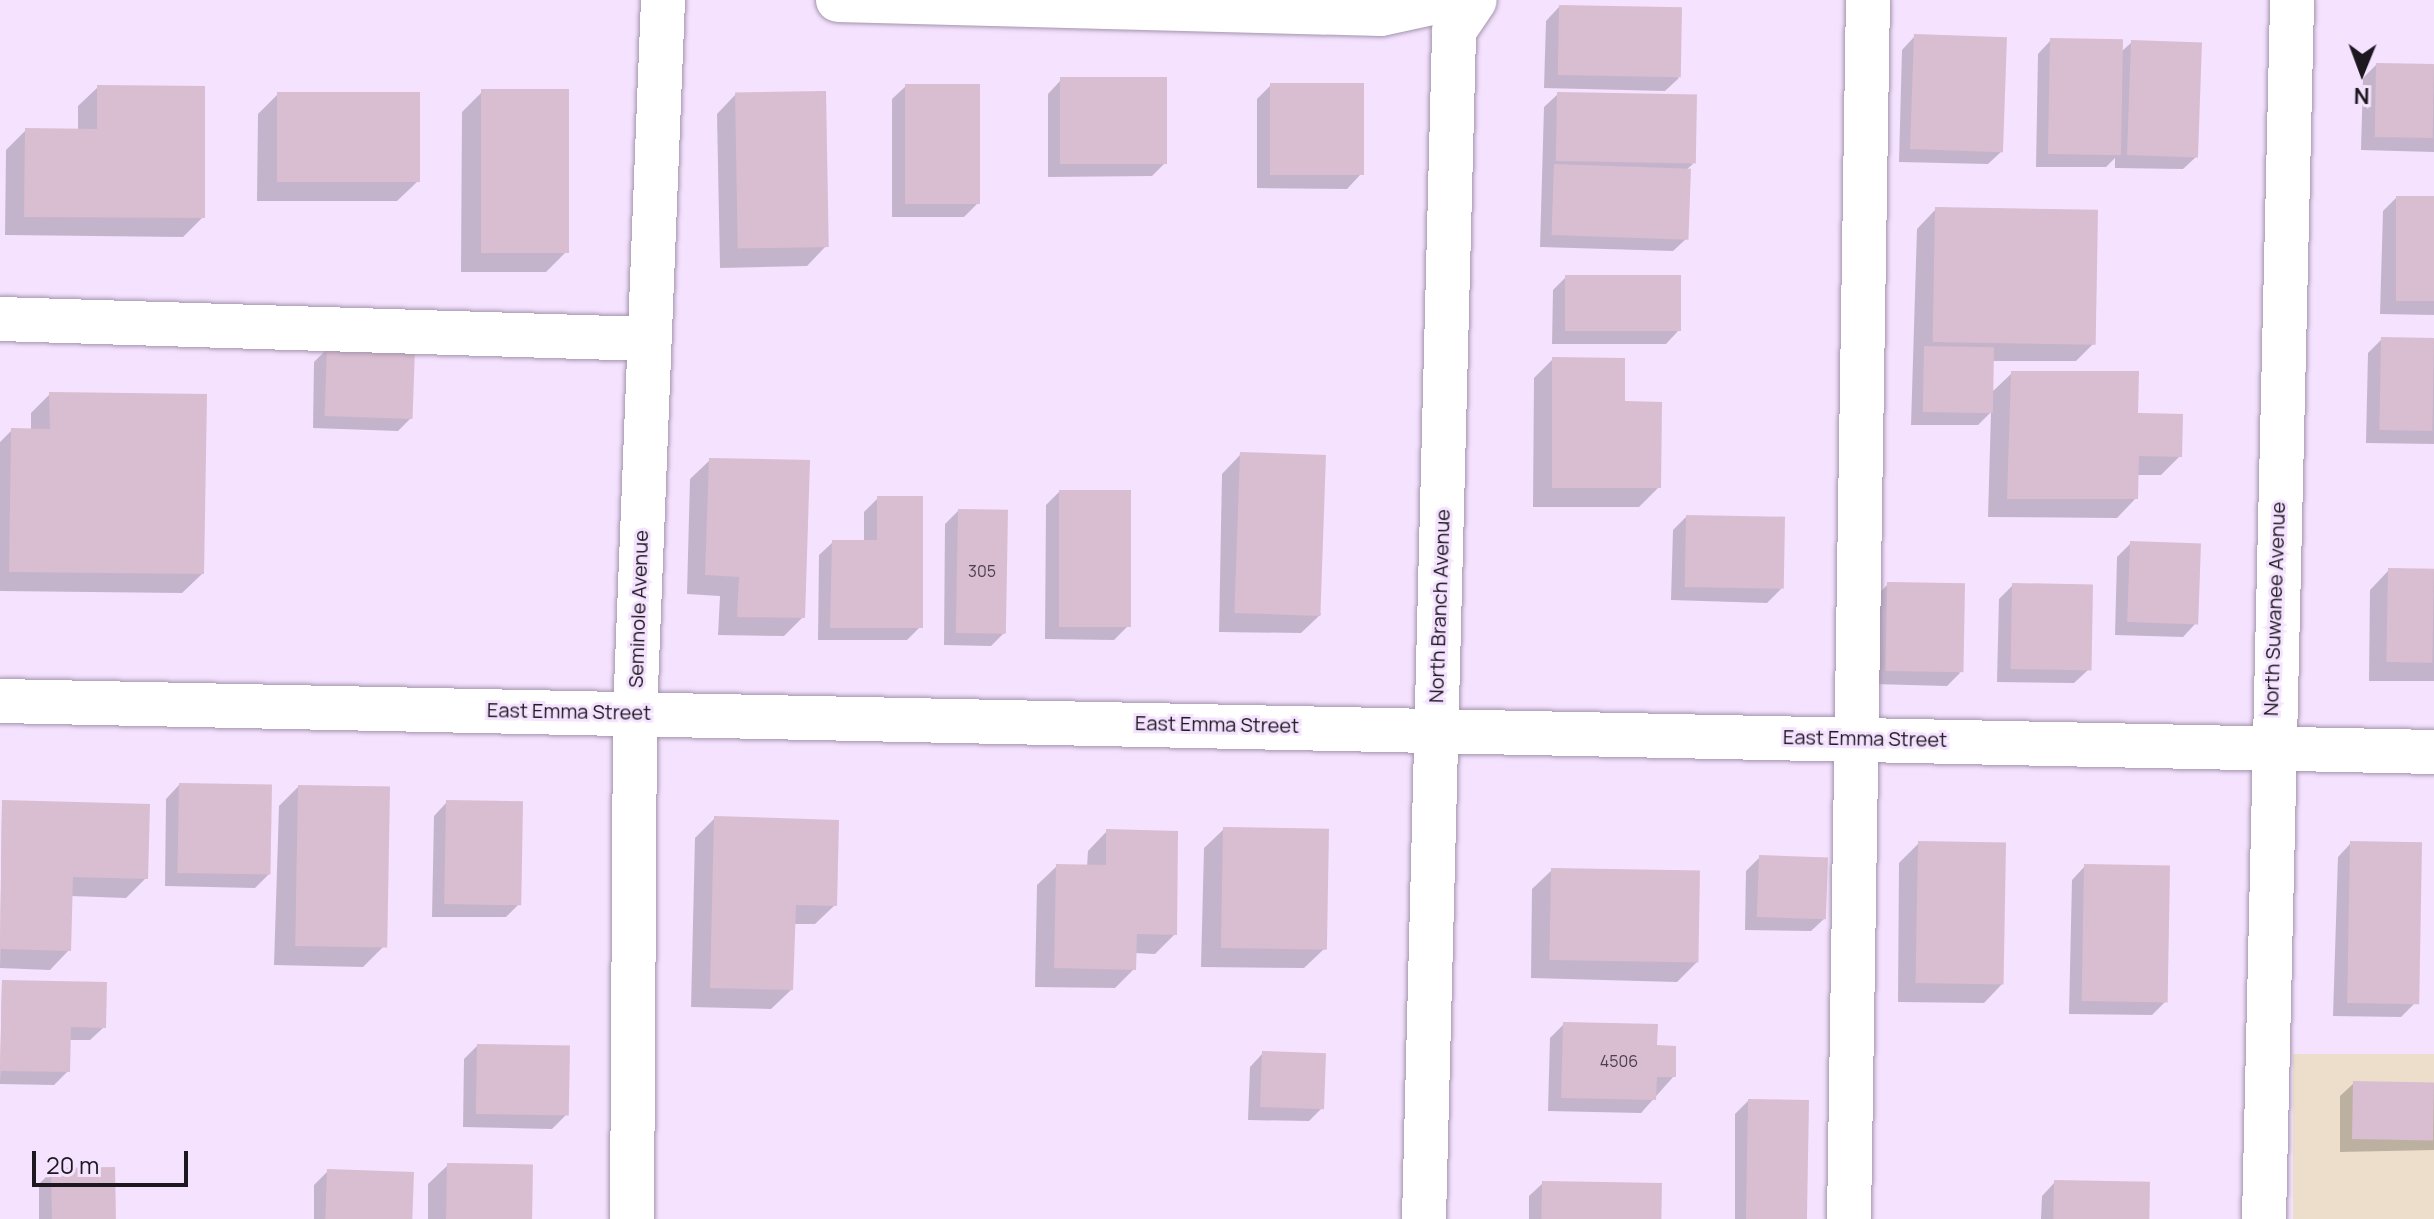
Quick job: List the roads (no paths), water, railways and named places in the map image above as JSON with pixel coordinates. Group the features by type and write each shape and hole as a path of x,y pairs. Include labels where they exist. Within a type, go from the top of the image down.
{"street":[{"name":"Seminole Avenue","path":"632,1219 635,713 663,0"},
{"path":"838,0 1381,14 1446,0"},
{"name":"North Branch Avenue","path":"1424,1219 1454,31 1475,0"},
{"path":"1849,1219 1861,738 1868,0"},
{"name":"North Suwanee Avenue","path":"2264,1219 2270,748 2292,0"},
{"path":"0,319 649,339"},
{"name":"East Emma Street","path":"0,701 1435,728 2434,752"}]}
